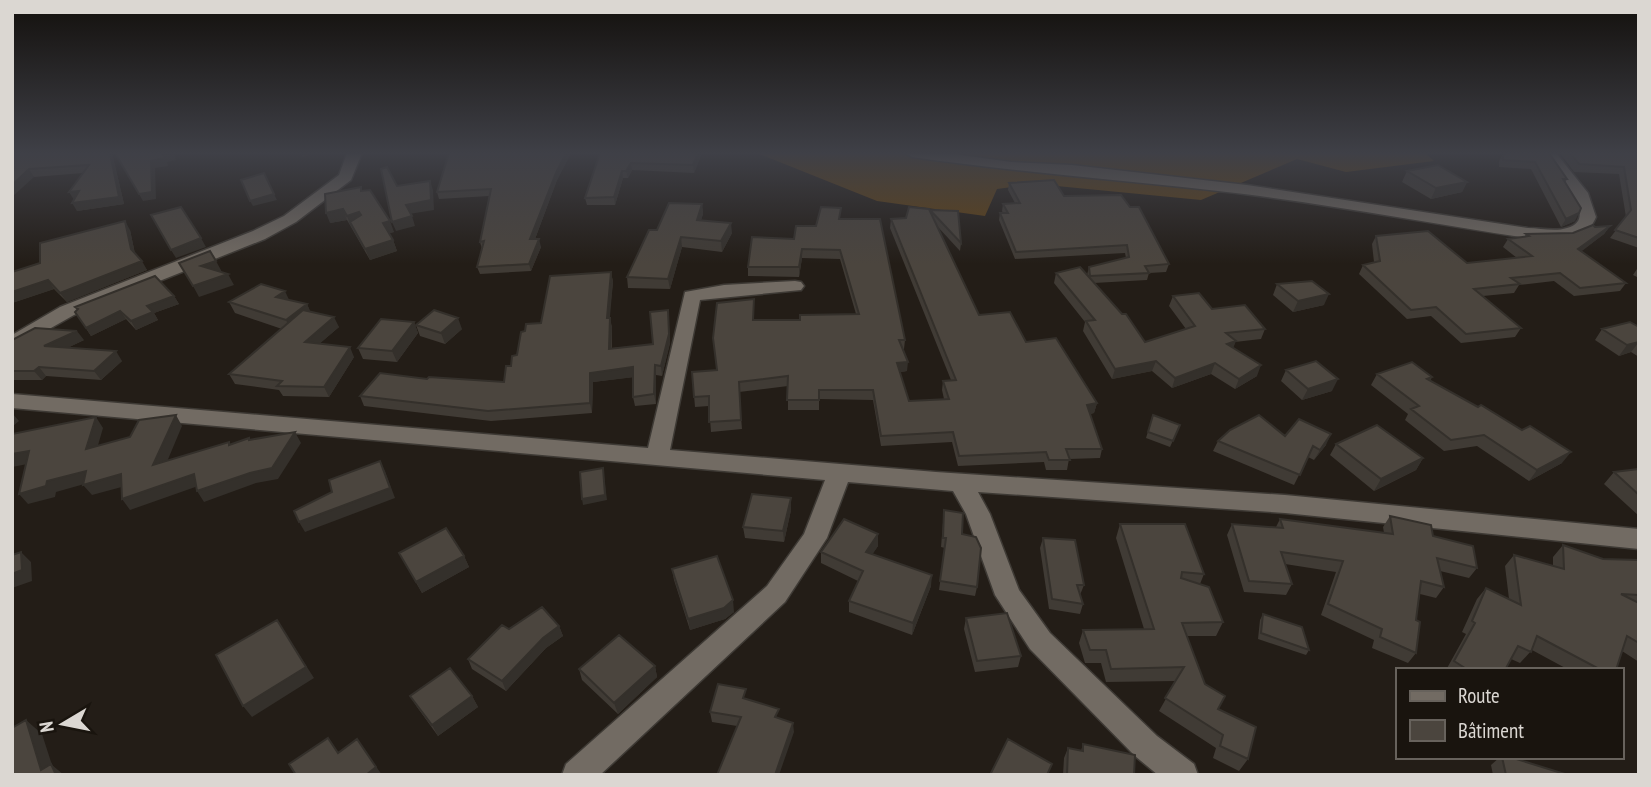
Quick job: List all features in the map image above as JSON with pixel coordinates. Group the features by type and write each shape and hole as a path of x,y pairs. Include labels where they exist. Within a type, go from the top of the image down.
{"street":[{"path":"12,344 67,311 259,235 290,219 329,190"},
{"path":"1245,190 1528,233 1575,232 1584,225 1588,212 1579,190"},
{"path":"657,457 692,296 724,290 795,286"},
{"path":"12,401 960,482 1285,504 1639,539"},
{"path":"577,775 776,594 815,538 840,472"},
{"path":"960,482 978,514 1008,595 1040,641 1146,746 1183,775"}],"shaded area":[{"path":"849,190 997,190 985,216 877,201"},
{"path":"1095,190 1225,190 1201,200"}],"building":[{"path":"71,190 118,190 119,197 72,203 79,191 69,192"},
{"path":"136,190 152,190 152,192 139,194"},
{"path":"245,190 272,190 274,194 250,201"},
{"path":"347,190 370,190 390,221 383,223 393,240 365,249 350,222 361,215 359,212 347,216 343,209 326,213 325,194"},
{"path":"385,190 430,190 431,200 406,205 412,216 392,222"},
{"path":"438,190 478,190 437,192"},
{"path":"491,190 549,190 530,239 539,239 529,264 477,267 484,241 480,242"},
{"path":"588,190 616,190 614,197 585,198"},
{"path":"1013,190 1060,190 1064,196 1121,195 1130,207 1139,207 1169,264 1145,266 1149,273 1090,276 1089,267 1129,257 1127,245 1016,252 1000,213 1008,213 1003,204 1020,203"},
{"path":"1550,190 1570,190 1581,208 1579,213 1566,219"},
{"path":"1628,190 1639,190 1639,238 1615,230 1631,210"},
{"path":"669,203 702,204 697,220 731,223 721,241 681,237 668,279 627,277 649,230 657,230"},
{"path":"181,207 201,238 171,250 151,215"},
{"path":"821,207 841,208 839,219 880,219 905,340 899,340 908,362 897,363 909,401 949,399 943,381 956,380 891,219 906,218 909,207 929,209 979,315 1010,312 1026,342 1056,338 1097,403 1087,405 1102,449 1066,449 1070,460 1049,460 1046,452 959,456 953,432 881,436 873,390 819,390 819,400 787,400 788,376 739,382 741,420 709,422 709,396 694,397 692,372 717,370 713,338 717,303 754,299 753,320 800,320 800,315 859,314 840,250 802,249 799,267 748,267 752,237 794,239 796,226 816,226"},
{"path":"930,210 958,211 961,243"},
{"path":"125,221 131,249 142,261 60,293 48,280 12,292 12,272 40,263 40,243"},
{"path":"1593,225 1610,226 1578,249 1626,283 1580,288 1560,273 1511,278 1520,284 1474,289 1521,328 1466,334 1436,307 1411,310 1363,265 1380,261 1376,236 1428,231 1467,263 1532,256 1508,239 1529,236 1526,234 1573,233"},
{"path":"210,251 216,261 201,266 228,274 193,286 179,263"},
{"path":"1080,267 1122,314 1126,314 1145,342 1195,326 1173,296 1199,293 1212,309 1245,305 1265,329 1226,333 1236,341 1227,344 1261,365 1239,379 1215,363 1175,378 1156,361 1115,369 1086,321 1095,320 1056,273"},
{"path":"611,272 607,318 610,318 609,349 653,344 650,312 668,310 669,334 661,366 655,365 654,394 633,397 633,367 590,373 590,403 488,411 360,396 380,373 427,379 504,382 506,366 511,366 512,356 517,355 521,332 525,331 526,324 541,323 550,276"},
{"path":"155,276 174,296 147,306 153,312 131,321 120,311 86,328 75,312 78,309 75,307"},
{"path":"1312,281 1329,294 1298,301 1277,284"},
{"path":"261,284 285,291 276,297 307,304 286,320 229,302"},
{"path":"303,310 334,317 305,342 350,347 324,387 277,386 282,381 229,374"},
{"path":"434,310 458,318 441,333 416,325"},
{"path":"381,319 414,322 392,351 358,348"},
{"path":"1630,322 1639,327 1639,342 1627,345 1602,329"},
{"path":"35,328 77,331 44,346 116,351 94,371 39,367 34,371 12,371 12,340"},
{"path":"1316,361 1338,379 1308,389 1286,370"},
{"path":"1412,362 1432,377 1427,379 1478,407 1481,405 1522,430 1530,426 1571,452 1537,470 1484,435 1451,440 1411,409 1419,406 1377,374"},
{"path":"176,415 153,465 229,442 229,445 249,438 295,432 272,468 197,491 194,474 122,499 121,474 83,485 86,471 47,481 46,486 19,494 29,451 12,454 12,434 96,417 86,449 130,437 139,420"},
{"path":"1153,415 1180,425 1173,441 1148,432"},
{"path":"1259,415 1285,436 1299,419 1331,434 1320,450 1313,446 1300,475 1218,441 1230,430"},
{"path":"1377,425 1423,458 1381,479 1336,444"},
{"path":"380,461 390,488 299,522 294,511 332,492 329,480"},
{"path":"603,468 605,495 582,499 580,472"},
{"path":"1639,469 1639,495 1614,472"},
{"path":"752,494 791,498 783,531 743,527"},
{"path":"944,510 963,513 962,534 976,537 981,548 977,587 940,581 946,538 943,538"},
{"path":"1390,516 1431,525 1433,536 1473,546 1477,568 1437,558 1444,587 1421,581 1416,620 1420,622 1416,653 1380,637 1382,629 1328,604 1343,561 1281,552 1292,584 1249,581 1232,524 1283,528 1280,519 1393,534"},
{"path":"844,519 878,534 866,552 932,575 913,623 849,601 863,571 821,552"},
{"path":"1120,524 1185,524 1204,574 1182,572 1181,578 1209,587 1223,622 1182,623 1205,684 1225,696 1218,709 1256,727 1248,759 1220,746 1223,735 1165,698 1184,667 1111,669 1106,650 1090,650 1083,630 1154,629"},
{"path":"446,528 464,556 416,582 399,553"},
{"path":"1043,538 1075,540 1084,585 1077,585 1083,604 1052,599"},
{"path":"1563,545 1603,559 1639,560 1639,595 1621,594 1639,603 1639,643 1627,636 1617,668 1597,668 1537,636 1531,652 1518,646 1506,668 1465,668 1454,661 1475,623 1472,621 1486,588 1521,605 1514,555 1564,569"},
{"path":"21,552 22,570 12,574 12,555"},
{"path":"717,556 733,600 724,608 688,619 672,569"},
{"path":"542,607 559,626 543,638 502,681 468,659 502,625 509,629"},
{"path":"1007,613 1021,656 977,661 966,618"},
{"path":"1263,614 1302,627 1309,650 1261,633"},
{"path":"277,620 306,667 243,706 216,655"},
{"path":"619,635 655,666 614,703 579,669"},
{"path":"450,668 472,696 432,725 410,696"},
{"path":"718,684 746,689 743,698 779,709 775,717 793,723 775,775 717,775 741,717 710,712"},
{"path":"26,720 41,770 51,764 56,775 12,775 12,728"},
{"path":"328,738 338,753 357,739 376,767 366,775 296,775 289,764"},
{"path":"1008,739 1052,764 1047,775 990,775"},
{"path":"1083,744 1135,755 1134,775 1067,775 1068,748 1083,751"},
{"path":"1502,759 1516,759 1568,775 1506,775"}]}
